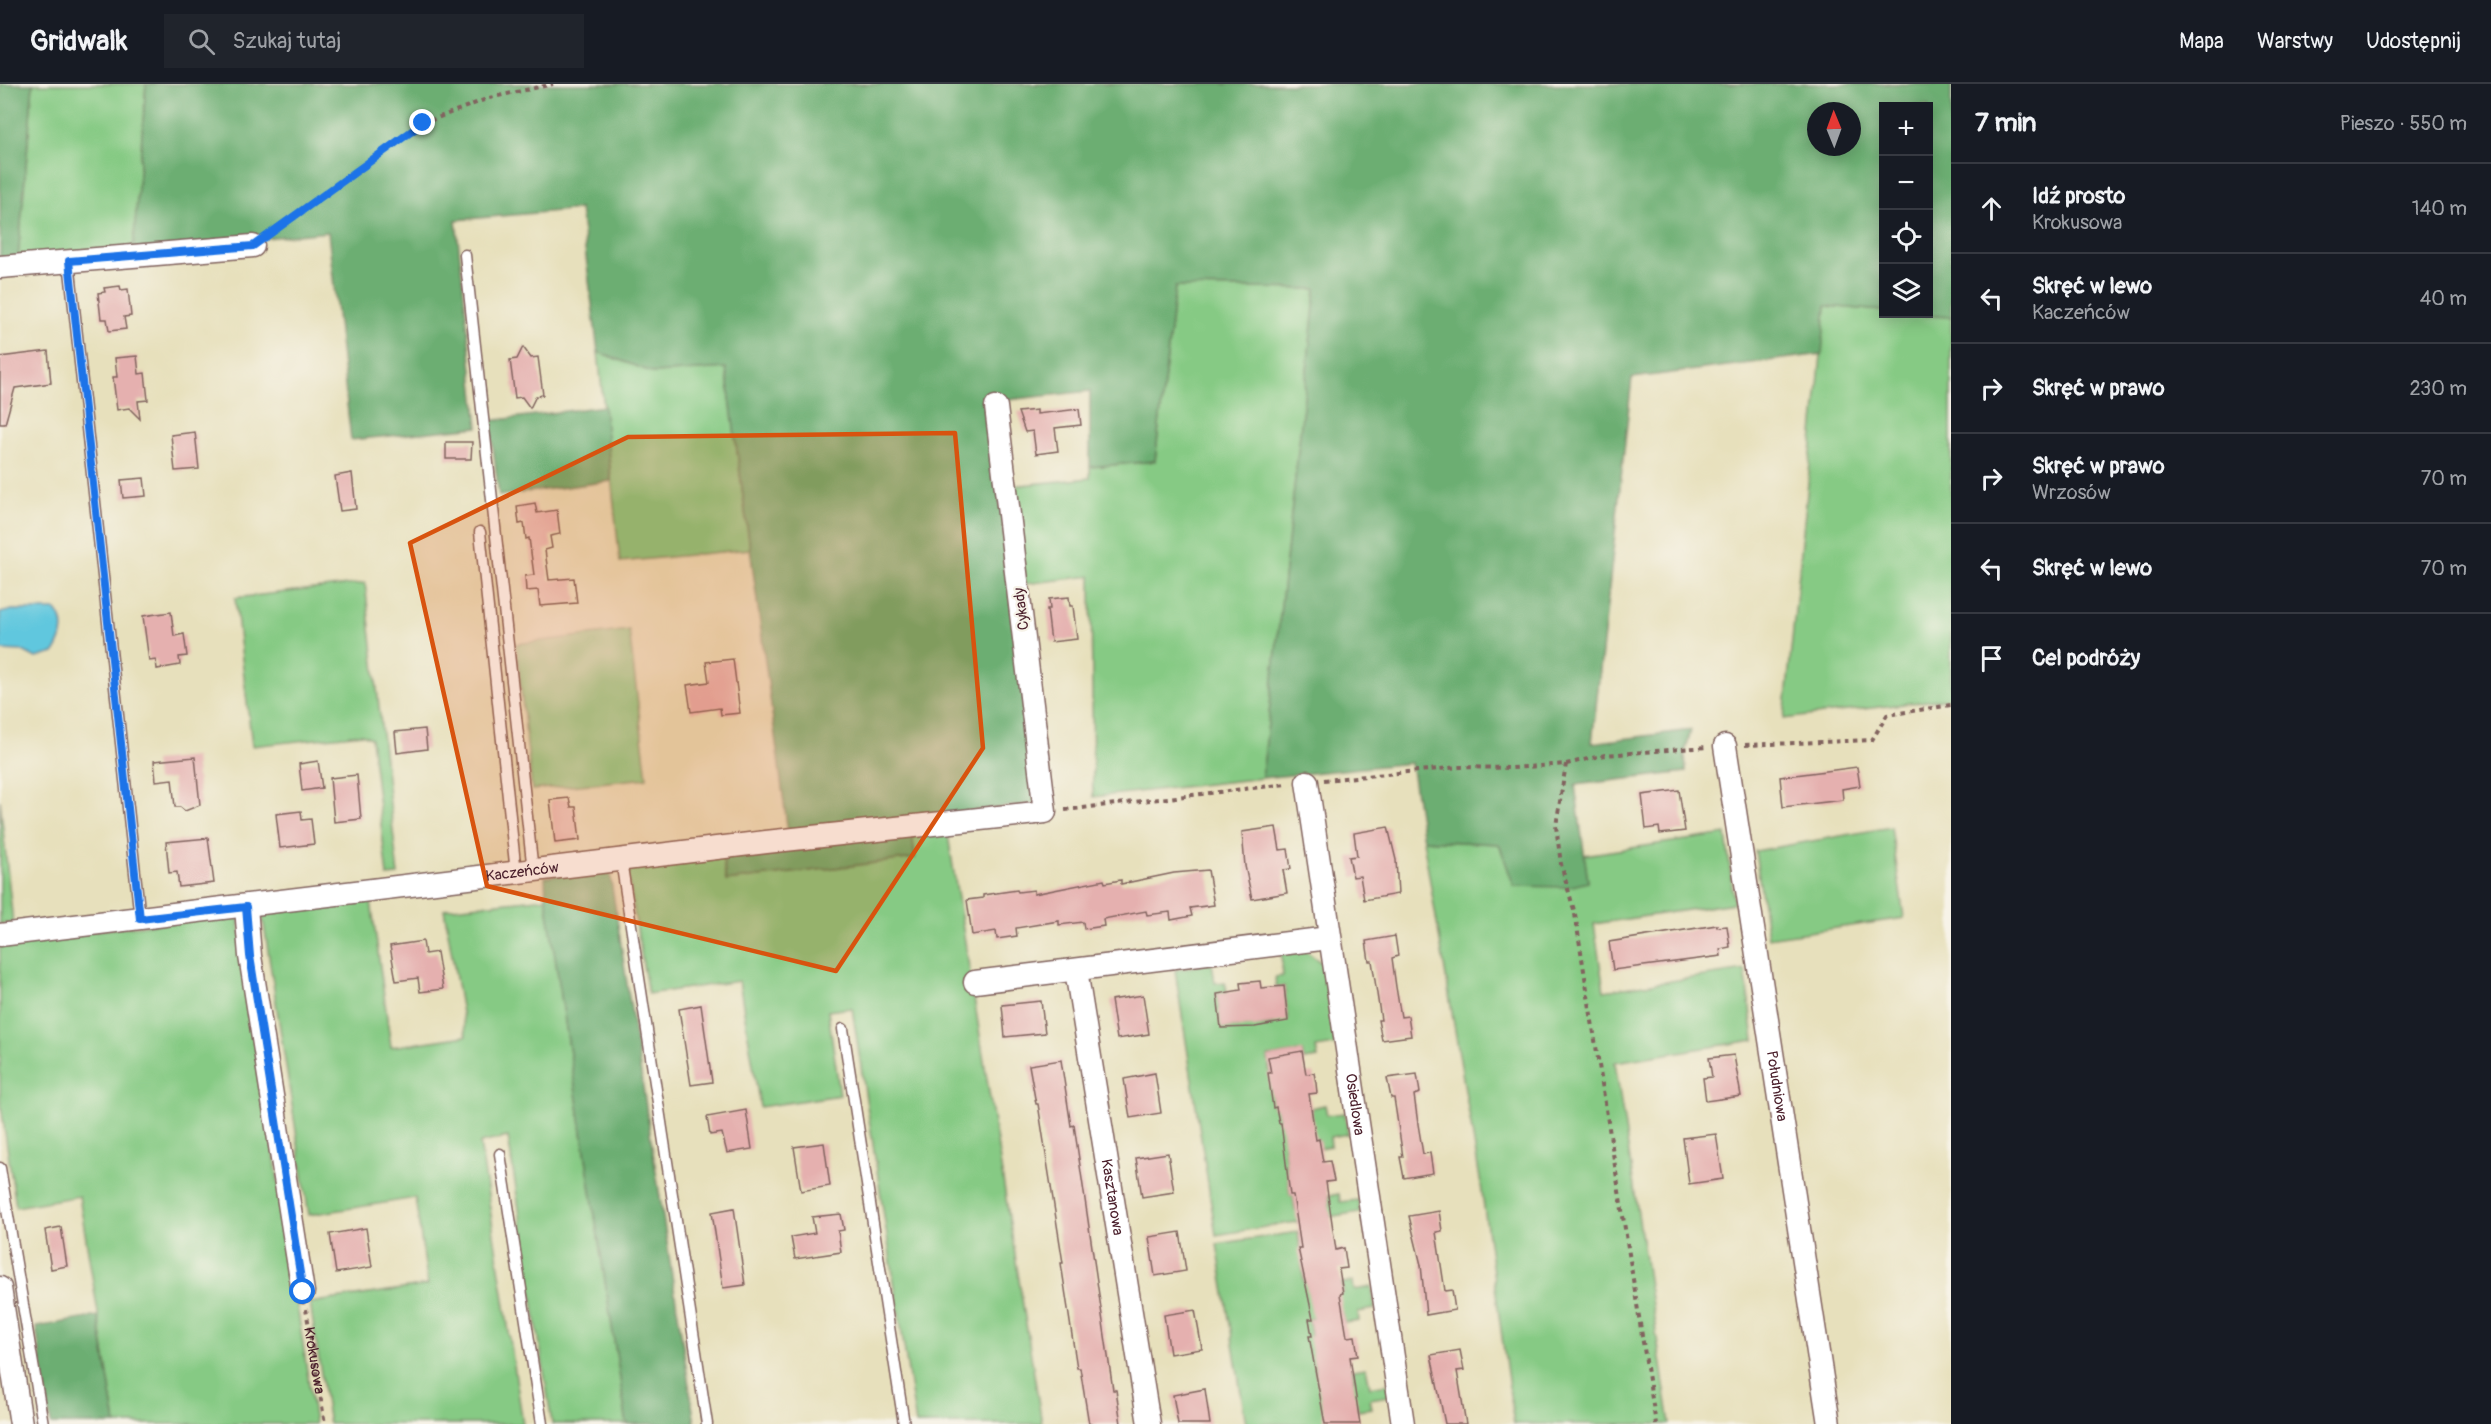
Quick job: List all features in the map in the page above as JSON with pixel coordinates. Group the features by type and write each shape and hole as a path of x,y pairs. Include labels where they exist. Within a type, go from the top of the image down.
{"street":[{"path":"0,267 253,246"},
{"name":"Cykady","path":"996,406 1045,812"},
{"name":"Południowa","path":"1725,746 1829,1424"},
{"name":"Osiedlowa","path":"1307,783 1403,1424"},
{"name":"Kaczeńców","path":"0,935 621,860 1045,812"},
{"path":"246,907 250,956 303,1292"},
{"path":"975,982 1329,938"},
{"name":"Kasztanowa","path":"1076,970 1149,1424"},
{"path":"0,1288 21,1424"}],"lane":[{"path":"465,255 524,872"},
{"path":"69,261 140,919"},
{"path":"480,532 524,872"},
{"path":"621,860 707,1424"},
{"path":"843,1029 904,1424"},
{"path":"500,1154 542,1424"},
{"path":"0,1168 43,1424"}],"path":[{"path":"253,246 423,123 489,98 553,84"},
{"path":"1656,1424 1575,914 1561,864 1556,826 1566,764 1605,755 1725,746 1872,740 1887,715 1951,705"},
{"name":"Krokusowa","path":"303,1292 325,1424"}],"highlighted area":[{"path":"955,433 983,748 836,971 487,886 410,543 628,437"}],"green space":[{"path":"0,84 33,84 18,258 0,259"},
{"path":"33,84 146,84 133,251 18,258"},
{"path":"146,84 1951,84 1951,317 1933,316 1933,102 1879,102 1879,311 1826,306 1822,354 1632,378 1592,743 1691,730 1685,753 1686,772 1575,785 1588,882 1568,887 1514,886 1499,844 1423,840 1411,763 1262,778 1316,289 1175,287 1155,461 1090,467 1090,391 987,402 1039,803 788,833 726,368 654,373 598,352 580,209 456,220 478,427 351,440 328,232 133,251"},
{"path":"1175,287 1316,289 1262,778 1093,797 1091,576 1025,584 1012,486 1090,478 1090,467 1155,461"},
{"path":"1826,306 1879,311 1879,318 1951,317 1951,698 1784,719"},
{"path":"598,352 654,373 726,368 750,549 620,562"},
{"path":"604,406 611,481 499,496 490,421"},
{"path":"365,583 398,875 387,876 371,738 362,734 252,746 235,598"},
{"path":"629,630 647,778 532,790 516,644"},
{"path":"0,800 13,923 0,924"},
{"path":"1891,827 1904,918 1768,938 1755,851"},
{"path":"947,829 1042,1424 916,1424 852,1008 828,1011 840,1095 760,1107 739,981 648,994 626,864 722,852 726,881 915,858 912,833"},
{"path":"912,833 915,858 726,881 722,852"},
{"path":"1726,834 1734,903 1594,924 1604,991 1745,970 1754,1040 1615,1062 1670,1424 1514,1424 1481,1185 1423,840 1499,844 1588,882 1584,855"},
{"path":"609,867 695,1424 627,1424 546,898 545,877"},
{"path":"546,898 627,1424 552,1424 508,1137 480,1143 523,1424 329,1424 310,1303 428,1285 415,1198 309,1215 262,912 371,901 391,1047 466,1036 444,909"},
{"path":"238,915 315,1424 116,1424 79,1196 16,1207 0,1099 0,941"},
{"path":"1306,951 1323,964 1335,1045 1316,1048 1318,1058 1304,1060 1302,1051 1268,1057 1273,1107 1276,1107 1279,1123 1312,1118 1311,1108 1325,1105 1327,1115 1345,1113 1348,1134 1330,1137 1331,1146 1320,1148 1318,1139 1284,1145 1290,1195 1293,1195 1295,1211 1329,1206 1328,1196 1339,1194 1340,1202 1358,1200 1360,1212 1216,1235 1175,970 1212,963 1215,983 1225,982 1227,992 1217,994 1222,1028 1272,1025 1272,1022 1288,1020 1284,986 1276,987 1275,977 1283,976 1281,954"},
{"path":"1298,1232 1304,1282 1343,1293 1342,1283 1353,1282 1354,1290 1372,1287 1375,1309 1358,1312 1359,1321 1345,1323 1343,1314 1309,1319 1315,1370 1320,1386 1354,1380 1353,1370 1366,1368 1370,1387 1387,1384 1389,1396 1370,1399 1372,1408 1358,1410 1356,1401 1323,1424 1246,1424 1217,1244"},
{"path":"98,1316 116,1424 51,1424 36,1327"}],"water":[{"path":"12,610 56,610 62,620 63,631 54,653 36,658 23,651 0,650 0,613"}],"building":[{"path":"120,286 121,290 128,289 131,316 124,317 126,329 109,331 107,319 101,319 98,293 105,292 104,288"},
{"path":"523,347 531,358 538,357 543,395 536,396 530,408 522,397 515,398 510,360 517,359"},
{"path":"48,351 51,383 15,388 5,424 0,424 0,357"},
{"path":"137,356 139,374 145,373 148,400 138,401 140,419 129,408 117,410 113,377 117,377 115,358"},
{"path":"1079,409 1081,425 1055,428 1058,451 1036,454 1033,431 1025,432 1018,412 1037,410 1037,414"},
{"path":"195,432 199,469 175,471 171,435"},
{"path":"446,442 472,442 471,459 446,459"},
{"path":"352,473 356,509 340,511 335,476"},
{"path":"144,478 146,496 123,498 121,480"},
{"path":"535,503 537,513 557,510 560,534 550,536 552,548 545,550 549,580 574,578 577,603 540,606 538,590 526,591 525,576 534,575 529,538 526,539 524,523 519,524 517,506"},
{"path":"1069,597 1070,606 1073,606 1077,639 1051,642 1047,609 1050,609 1049,599"},
{"path":"171,612 174,636 184,634 187,656 179,657 180,665 157,669 156,660 149,661 143,616"},
{"path":"733,659 740,713 721,715 720,708 691,712 687,685 709,682 706,662"},
{"path":"425,729 427,749 397,753 395,732"},
{"path":"195,757 200,805 185,811 180,807 175,807 172,779 156,781 154,761"},
{"path":"318,761 322,788 302,791 299,764"},
{"path":"1857,767 1860,786 1842,789 1843,800 1783,807 1780,777"},
{"path":"357,775 361,819 334,822 330,778"},
{"path":"1679,790 1685,831 1660,834 1659,827 1646,829 1642,795"},
{"path":"569,798 571,807 576,807 580,840 555,843 550,800"},
{"path":"301,811 302,820 311,819 314,844 280,848 276,814"},
{"path":"1276,827 1280,850 1288,849 1291,869 1283,870 1287,893 1252,899 1245,866 1242,832"},
{"path":"1388,827 1396,860 1398,894 1364,900 1360,876 1353,877 1349,857 1357,856 1354,833"},
{"path":"208,838 214,883 179,887 177,872 169,873 166,842"},
{"path":"1208,870 1214,905 1190,908 1192,916 1171,920 1170,912 1147,915 1146,911 1103,919 1104,926 1084,929 1083,922 1059,925 1059,921 1016,928 1017,936 997,939 996,931 972,935 967,900 983,898 983,895 1017,890 1018,892 1034,890 1034,894 1104,880 1105,883 1121,880 1121,884 1174,873"},
{"path":"1717,925 1717,927 1727,926 1730,947 1720,949 1721,956 1613,970 1609,942"},
{"path":"1395,936 1398,956 1392,958 1396,987 1401,1017 1408,1016 1411,1036 1382,1040 1372,961 1369,961 1366,941"},
{"path":"423,941 425,954 437,952 443,989 420,992 418,978 396,981 390,946"},
{"path":"1260,981 1261,988 1284,986 1288,1021 1255,1027 1221,1028 1217,994 1241,990 1240,983"},
{"path":"1143,995 1149,1034 1117,1039 1111,1000"},
{"path":"1041,1001 1045,1033 1005,1037 1002,1005"},
{"path":"701,1005 712,1082 691,1085 679,1009"},
{"path":"1302,1051 1306,1074 1314,1073 1316,1083 1317,1093 1309,1094 1316,1140 1319,1139 1323,1162 1330,1161 1334,1181 1326,1182 1336,1250 1344,1248 1347,1268 1339,1269 1343,1293 1340,1294 1347,1337 1355,1336 1358,1356 1350,1357 1360,1424 1325,1424 1309,1336 1312,1336 1309,1319 1313,1319 1298,1248 1301,1248 1293,1195 1290,1195 1281,1123 1279,1123 1276,1107 1273,1108 1268,1057"},
{"path":"1734,1055 1741,1096 1706,1101 1703,1078 1712,1077 1709,1058"},
{"path":"1061,1060 1071,1126 1074,1125 1113,1390 1116,1390 1121,1424 1089,1424 1080,1368 1077,1368 1038,1104 1036,1104 1029,1065"},
{"path":"1155,1073 1161,1113 1130,1118 1124,1079"},
{"path":"1417,1074 1420,1093 1414,1095 1418,1124 1423,1154 1430,1153 1433,1173 1404,1178 1394,1098 1391,1098 1387,1078"},
{"path":"746,1110 752,1149 727,1153 722,1133 710,1135 707,1117"},
{"path":"1716,1134 1723,1179 1689,1184 1683,1138"},
{"path":"824,1143 830,1186 801,1191 794,1147"},
{"path":"1168,1153 1174,1192 1142,1197 1136,1158"},
{"path":"734,1208 745,1285 723,1288 712,1212"},
{"path":"1439,1211 1442,1231 1436,1232 1445,1291 1452,1290 1455,1310 1426,1315 1421,1265 1409,1216"},
{"path":"841,1214 844,1230 838,1231 841,1252 795,1259 791,1237 815,1233 812,1217"},
{"path":"61,1227 67,1266 51,1269 45,1230"},
{"path":"366,1228 372,1267 336,1273 330,1234"},
{"path":"1180,1232 1186,1271 1155,1276 1149,1237"},
{"path":"1195,1310 1202,1349 1170,1354 1164,1315"},
{"path":"1460,1350 1464,1370 1457,1371 1466,1424 1445,1424 1431,1355"},
{"path":"1205,1389 1210,1424 1178,1424 1173,1395"}],"route":[{"path":"303,1292 250,956 246,907 140,919 69,261 253,246 423,123"}]}
